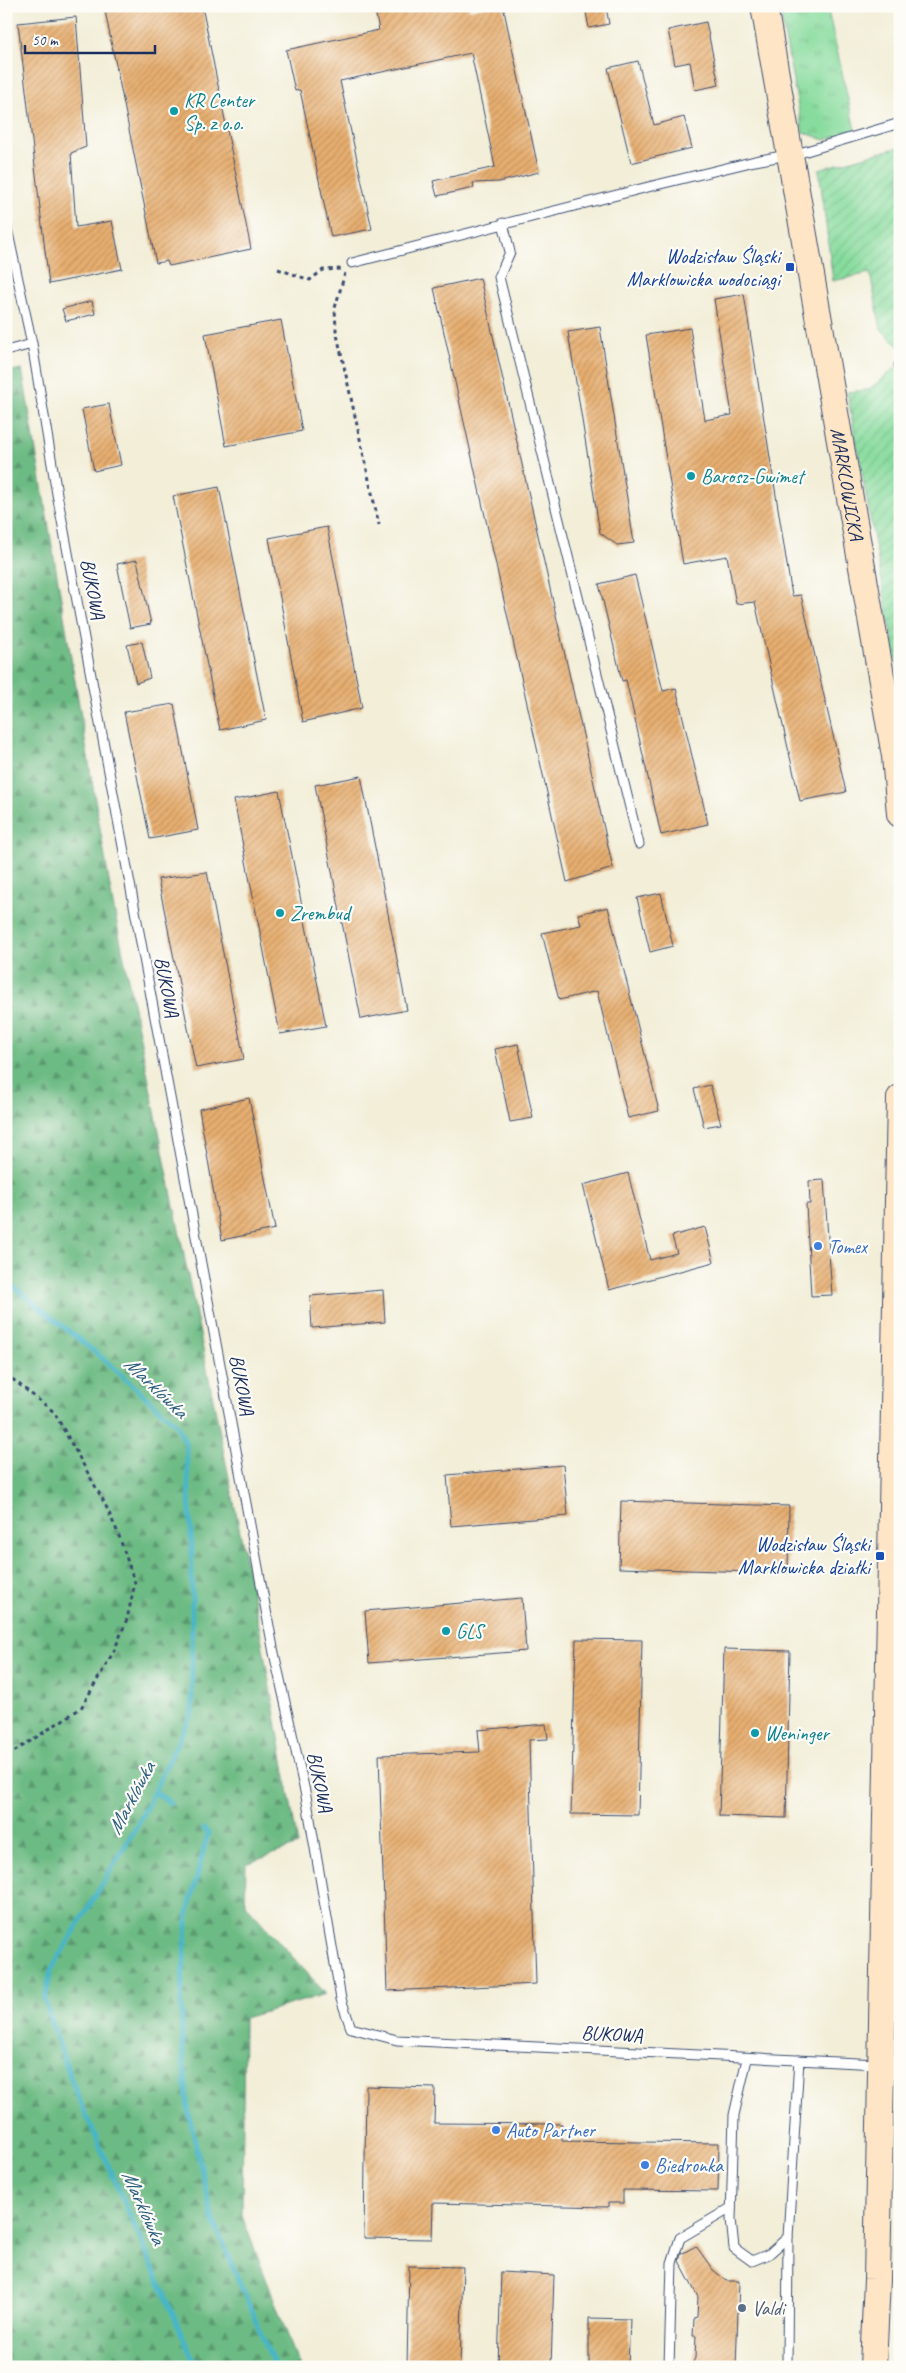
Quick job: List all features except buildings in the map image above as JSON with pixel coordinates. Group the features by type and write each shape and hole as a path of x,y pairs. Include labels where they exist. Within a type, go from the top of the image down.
{"main road":[{"name":"MARKLOWICKA","path":"764,6 895,756 900,814"},
{"path":"873,2367 877,2279 881,2064 891,1993 900,1098"}],"lane":[{"path":"349,266 504,223 755,160 791,154 900,123"},
{"path":"504,223 510,252 498,277 639,844"},
{"name":"BUKOWA","path":"6,224 32,344 57,494 269,1623 306,1796 341,1999 350,2028 398,2040 747,2059 881,2064"},
{"path":"6,351 32,344"},
{"path":"747,2059 734,2115 731,2208 734,2248 752,2261 769,2254 788,2237"},
{"path":"787,2367 788,2237 799,2060"},
{"path":"669,2367 672,2263 680,2238 731,2208"}],"path":[{"path":"278,269 310,280 323,270 349,266 335,308 336,330 379,525"},
{"path":"6,1374 54,1412 104,1502 118,1533 135,1583 127,1619 114,1651 81,1708 6,1756"}],"green space":[{"path":"779,6 827,6 855,130 825,140 803,132"},
{"path":"900,147 900,348 881,329 870,273 833,281 819,169"},
{"path":"900,364 900,680 847,392 868,390"},
{"path":"22,369 112,899 260,1631 298,1845 246,1864 245,1904 326,1994 244,2018 242,2216 300,2367 6,2367 6,372"}],"waterway":[{"name":"Marklówka","path":"6,1281 100,1356 177,1425 186,1444 192,1549 192,1713 137,1826 51,1970 45,2001 71,2080 196,2367"},
{"path":"154,1791 170,1803"},
{"path":"204,1829 208,1833 188,1912 181,1998 183,2056 188,2109 212,2217 275,2367"}],"place":[{"name":"KR Center Sp. z o.o.","path":"174,111"},
{"name":"Wodzisław Śląski Marklowicka wodociągi","path":"790,267"},
{"name":"Barosz-Gwimet","path":"691,476"},
{"name":"Zrembud","path":"280,913"},
{"name":"Tomex","path":"818,1246"},
{"name":"Wodzisław Śląski Marklowicka działki","path":"880,1556"},
{"name":"GLS","path":"446,1631"},
{"name":"Weninger","path":"755,1733"},
{"name":"Auto Partner","path":"496,2130"},
{"name":"Biedronka","path":"645,2165"},
{"name":"Valdi","path":"742,2308"}]}
